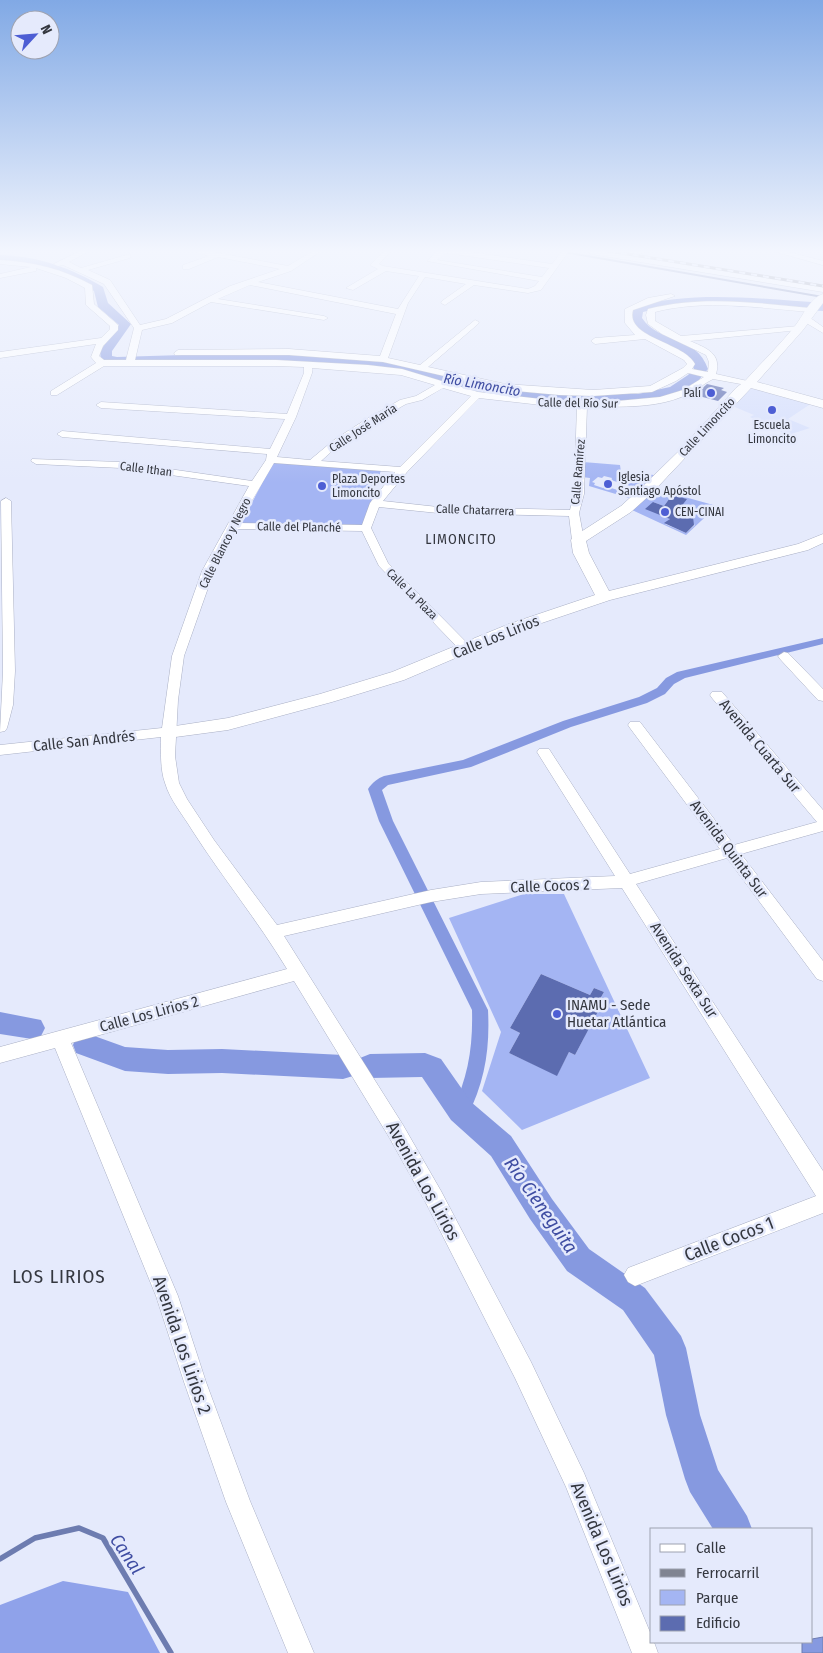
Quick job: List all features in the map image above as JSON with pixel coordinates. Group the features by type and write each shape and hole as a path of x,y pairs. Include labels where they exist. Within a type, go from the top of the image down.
{"street":[{"path":"54,393 102,363 95,357 96,350 114,328"},
{"path":"130,364 134,353 138,328"},
{"path":"383,359 395,328"},
{"path":"423,367 467,328"},
{"path":"633,328 637,332 681,339 709,353 713,359 714,367 708,375"},
{"path":"169,353 289,352 383,359 505,387 593,393 652,389 664,385 688,370 691,364 688,358 655,334 653,328"},
{"path":"681,339 725,328"},
{"name":"Calle Limoncito","path":"578,540 630,505 651,486 689,448 740,391 749,384 796,328"},
{"path":"595,342 655,334"},
{"path":"0,355 104,340"},
{"path":"134,353 152,353"},
{"name":"Calle del Río Sur","path":"102,363 308,364 402,372 477,395 534,402 582,404 617,404 661,400 686,392 708,375"},
{"name":"Calle Blanco y Negro","path":"168,732 178,656 208,570 272,456 291,417 308,373 308,364"},
{"path":"688,370 823,404"},
{"name":"Calle José María","path":"314,462 337,442 368,422 403,402 419,398 441,384"},
{"path":"375,503 403,470 477,395"},
{"name":"Calle Ramírez","path":"578,540 574,513 579,494 582,404"},
{"path":"101,405 291,417"},
{"path":"62,434 403,470"},
{"name":"Calle Ithan","path":"36,461 121,465 255,484"},
{"path":"366,528 385,468"},
{"path":"0,728 6,705 9,671 6,501"},
{"name":"Calle Chatarrera","path":"375,503 438,510 574,513"},
{"name":"Calle del Planché","path":"232,526 366,528"},
{"name":"Calle La Plaza","path":"366,528 383,564 466,649"},
{"path":"578,540 581,553 604,597"},
{"name":"Calle Los Lirios","path":"168,732 228,724 326,698 398,676 466,649 515,626 604,597 821,542"},
{"path":"784,656 823,697"},
{"name":"Avenida Cuarta Sur","path":"717,695 823,820"},
{"name":"Avenida Quinta Sur","path":"636,725 823,974"},
{"name":"Calle San Andrés","path":"0,750 168,732"},
{"name":"Avenida Los Lirios","path":"168,732 168,756 172,783 181,801 273,932 396,1131 523,1370 576,1481 645,1653"},
{"name":"Avenida Sexta Sur","path":"544,752 823,1188"},
{"name":"Calle Cocos 2","path":"273,932 431,896 482,888 568,886 626,880 823,826"},
{"name":"Calle Los Lirios 2","path":"0,1055 298,973"},
{"name":"Avenida Los Lirios 2","path":"60,1038 167,1296 194,1382 238,1502 301,1653"},
{"name":"Calle Cocos 1","path":"635,1275 823,1203"}],"shaded area":[{"name":"Escuela Limoncito","path":"751,386 812,403 788,419 810,428 788,435 750,417 754,415 730,405"},
{"path":"63,1581 128,1592 160,1653 0,1653 0,1605"},
{"path":"823,1637 823,1653 802,1653 802,1643 813,1643 813,1639"}],"green space":[{"path":"273,462 381,470 364,525 241,524"},
{"path":"583,462 620,465 621,472 654,475 629,498 589,486 590,478 582,477","holes":["598,477 612,478 611,480 636,488 630,494 605,486 603,488 594,485 595,483 592,482"]},
{"path":"656,489 717,506 686,535 632,510","holes":["672,495 686,499 675,515 684,520 685,517 693,517 693,521 688,521 695,525 686,533 665,524 670,519 653,502 664,506"]},
{"path":"524,894 564,894 650,1078 522,1130 482,1091 501,1032 449,918","holes":["541,974 590,995 594,988 604,992 600,999 603,1001 575,1055 569,1052 557,1075 509,1053 520,1033 510,1028"]}],"building":[{"name":"Palí","path":"707,384 724,388 721,390 727,392 718,401 695,395"},
{"name":"CEN-CINAI","path":"672,495 687,499 674,516 693,517 694,525 686,533 664,523 670,519 645,509 653,502 664,506"},
{"name":"INAMU - Sede Huetar Atlántica","path":"541,974 590,995 594,988 604,992 600,999 604,1000 575,1055 569,1052 557,1076 509,1053 520,1033 510,1028"}],"waterway":[{"name":"Río Limoncito","path":"124,328 106,351 106,358 116,361 278,356 392,365 473,387 561,398 638,398 674,390 693,378 701,369 698,360 686,348 650,333 643,328"},
{"path":"461,1111 470,1093 481,1041 480,1010 386,821 375,789 384,781 466,764 567,724 643,700 661,691 670,681 681,675 823,641"},
{"name":"Río Cieneguita","path":"0,1023 32,1028"},
{"name":"Río Cieneguita","path":"86,1045 125,1059 168,1062 222,1061 343,1067"},
{"name":"Río Cieneguita","path":"370,1066 425,1065 431,1068 461,1111 501,1146 541,1209 578,1260 634,1299 669,1348 683,1415 703,1479 733,1528"},
{"name":"Canal","path":"0,1559 35,1538 79,1528 103,1538 171,1653"}],"place":[{"name":"Palí","path":"711,393"},
{"name":"Escuela Limoncito","path":"772,410"},
{"name":"Iglesia Santiago Apóstol","path":"608,484"},
{"name":"Plaza Deportes Limoncito","path":"322,486"},
{"name":"CEN-CINAI","path":"665,512"},
{"name":"INAMU - Sede Huetar Atlántica","path":"557,1014"}],"district":[{"name":"LIMONCITO","path":"461,539"},
{"name":"LOS LIRIOS","path":"59,1276"}]}
